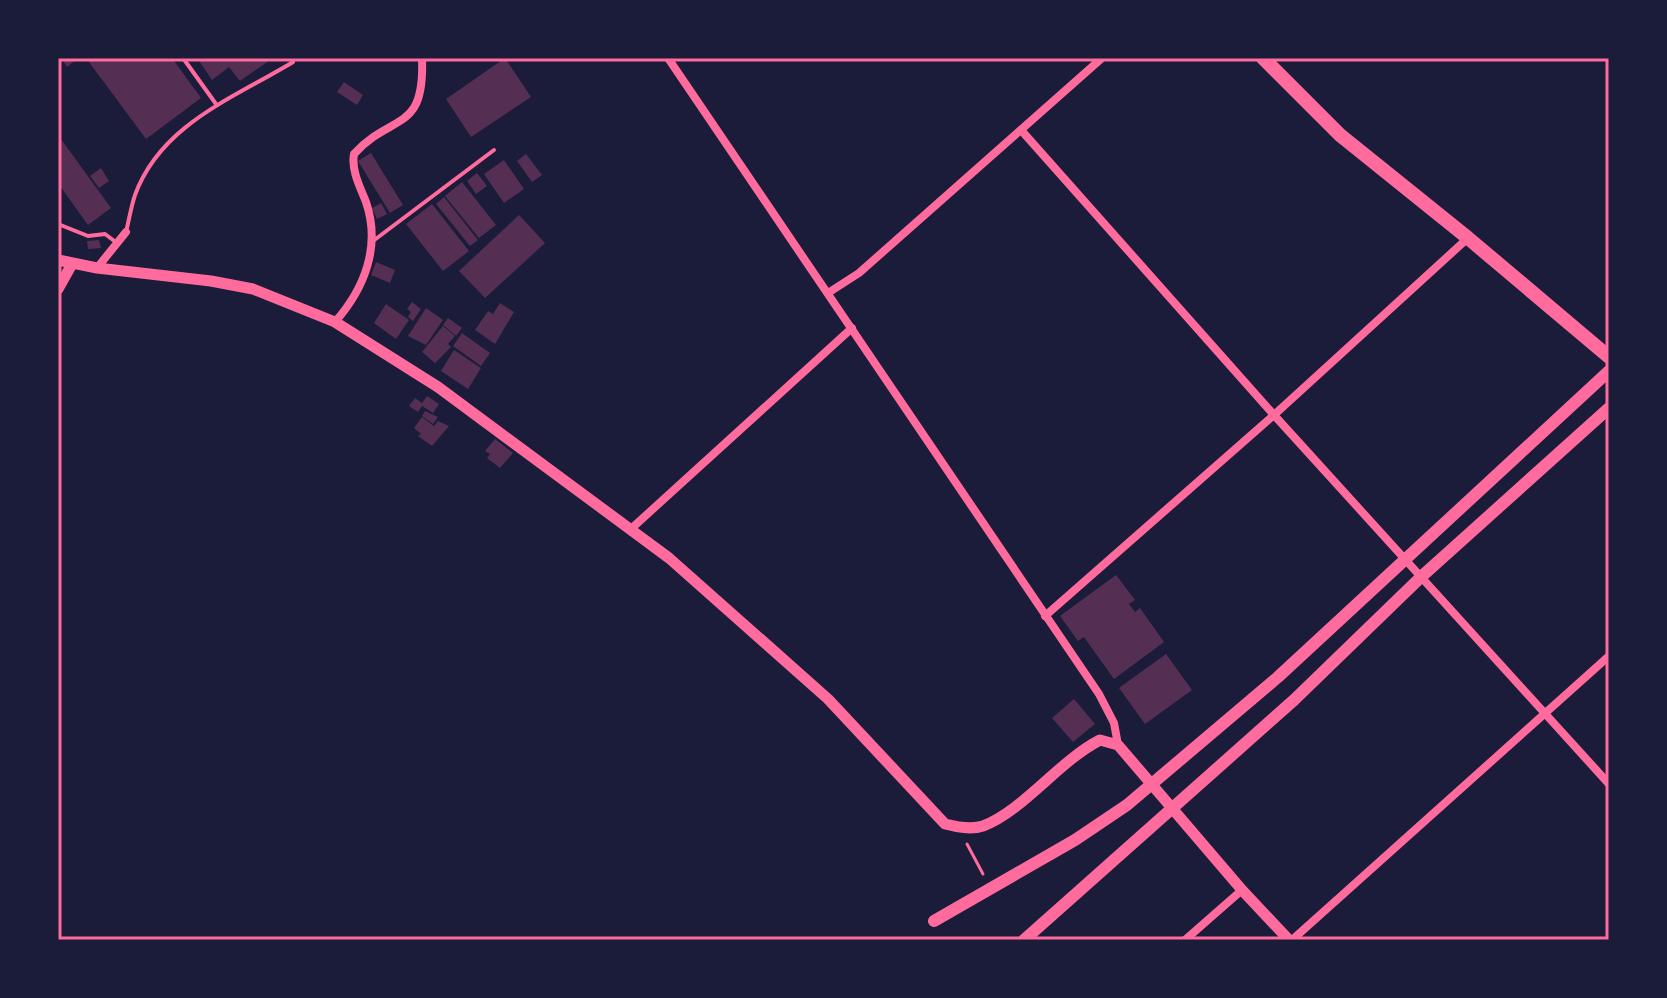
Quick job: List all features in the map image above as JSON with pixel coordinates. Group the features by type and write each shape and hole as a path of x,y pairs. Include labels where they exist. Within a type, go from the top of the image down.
{"main road":[{"path":"1263,58 1340,135 1609,357"},
{"path":"934,921 1075,840 1151,785 1278,677 1609,371"},
{"path":"1024,940 1294,700 1421,577 1609,408"}],"street":[{"path":"335,322 361,282 373,241 369,212 353,167 354,154 409,115 417,105 422,85 422,58"},
{"path":"668,58 1099,694 1114,723 1118,745 1242,890 1290,940 1609,656"},
{"path":"828,293 859,273 1102,58"},
{"path":"1021,130 1274,415 1609,784"},
{"path":"97,268 126,232"},
{"path":"1045,616 1274,415 1468,238"},
{"path":"58,260 253,289 335,322 438,387 669,558 828,699 945,824 961,828 981,827 1006,812 1081,750 1100,740 1118,745"},
{"path":"58,289 72,264"},
{"path":"632,528 852,328"},
{"path":"1185,940 1242,890"}],"lane":[{"path":"183,58 216,104"},
{"path":"126,232 135,194 174,137 199,114 293,62 291,58"},
{"path":"373,241 494,150"},
{"path":"60,223 88,236 105,234 117,243"}],"path":[{"path":"967,844 983,874"}],"building":[{"path":"61,58 78,58 67,67"},
{"path":"86,58 172,58 201,98 146,139"},
{"path":"197,58 273,58 240,81 229,67 212,80"},
{"path":"505,58 531,97 471,137 446,99"},
{"path":"344,82 363,95 357,105 337,92"},
{"path":"58,135 111,208 88,225 58,183"},
{"path":"371,153 403,205 390,213 358,161"},
{"path":"526,154 542,175 532,182 517,161"},
{"path":"504,160 524,189 504,203 484,174"},
{"path":"101,168 109,181 99,188 90,176"},
{"path":"477,173 487,186 476,194 467,181"},
{"path":"462,182 496,225 479,238 445,196"},
{"path":"444,197 478,240 470,246 436,204"},
{"path":"381,203 387,214 377,219 372,208"},
{"path":"432,204 469,251 443,271 406,224"},
{"path":"519,215 545,243 485,298 459,271"},
{"path":"99,240 101,248 88,249 87,241"},
{"path":"376,262 395,270 390,283 371,275"},
{"path":"412,302 421,309 413,321 408,317 411,312 407,309"},
{"path":"500,303 514,312 495,344 475,330 488,311 493,314"},
{"path":"386,304 409,320 396,339 374,323"},
{"path":"426,308 443,320 426,345 408,336"},
{"path":"448,318 462,328 456,336 443,325"},
{"path":"443,326 455,336 448,344 451,347 435,363 422,352"},
{"path":"462,333 490,353 481,366 453,346"},
{"path":"454,350 481,368 468,389 441,371"},
{"path":"427,396 439,404 433,413 422,406 418,412 409,406 415,398 422,403"},
{"path":"425,411 438,417 433,424 422,416"},
{"path":"422,417 434,426 438,421 449,426 432,446 418,436 421,434 414,428"},
{"path":"495,439 513,453 500,468 487,458 490,454 485,451"},
{"path":"1116,575 1135,600 1129,604 1135,612 1140,608 1164,642 1114,679 1084,637 1078,641 1060,616"},
{"path":"1166,654 1192,690 1145,724 1119,688"},
{"path":"1074,699 1095,724 1073,742 1052,718"}]}
